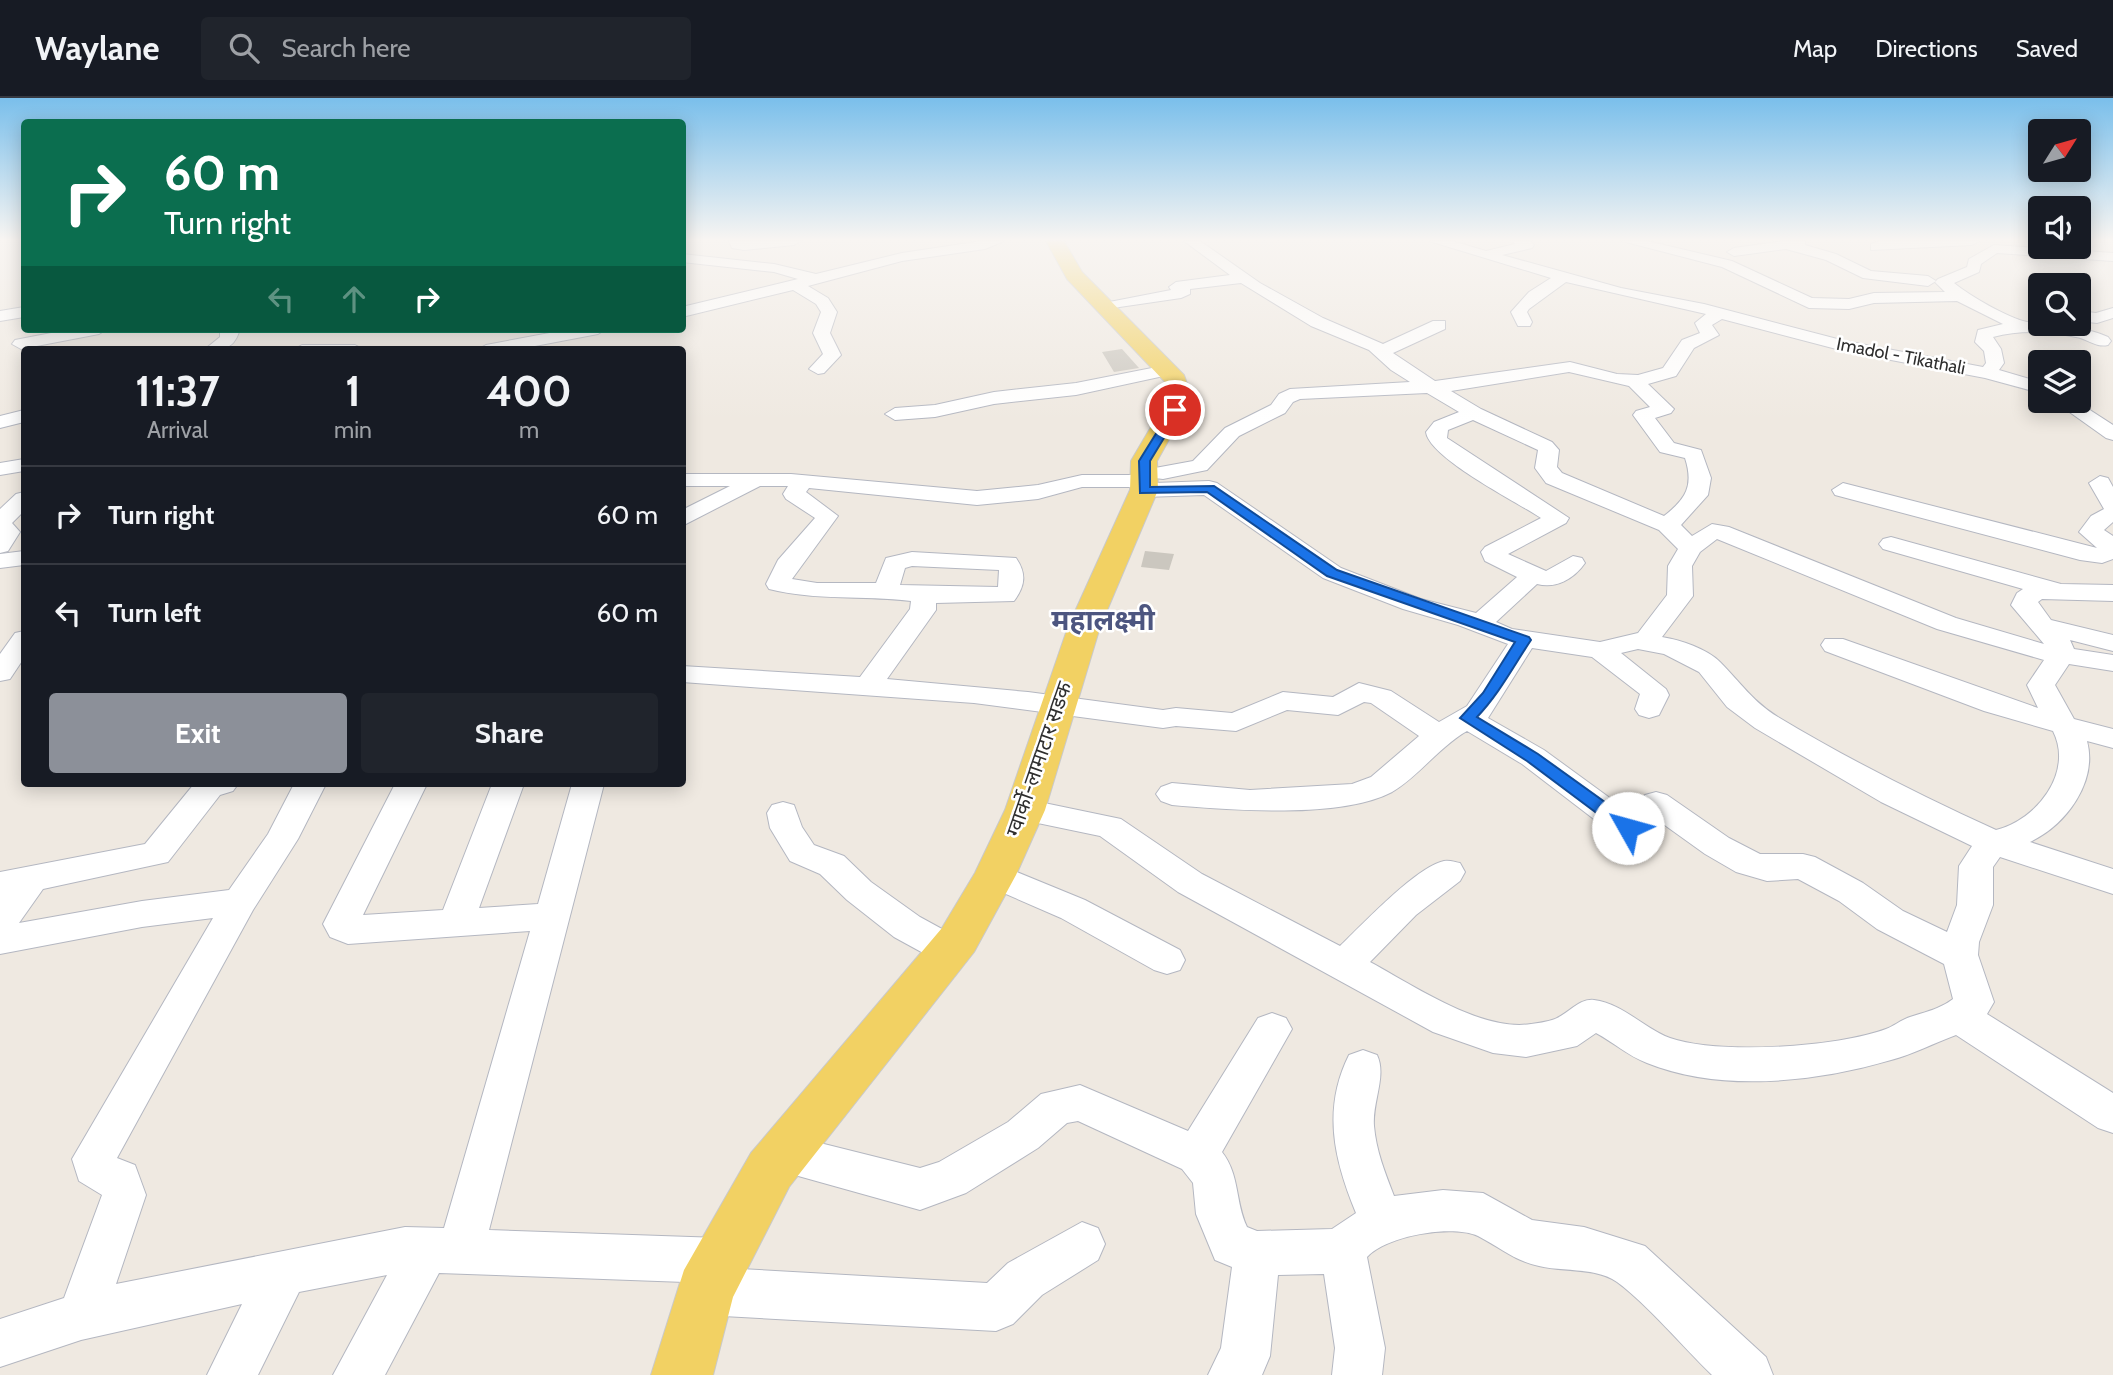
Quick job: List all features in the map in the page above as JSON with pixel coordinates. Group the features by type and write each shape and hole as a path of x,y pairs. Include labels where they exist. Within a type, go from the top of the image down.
{"main road":[{"name":"ग्वार्को-लामाटार सडक","path":"682,1375 713,1276 738,1223 784,1153 950,950 995,875 1025,810 1084,627 1145,482 1144,461 1180,398 1176,380 1099,301"}],"street":[{"path":"686,311 733,301"},
{"path":"818,369 832,355 822,339 821,328 830,312 821,301"},
{"path":"1105,307 1140,301"},
{"path":"1281,301 1317,322 1375,346 1431,387 1447,413"},
{"path":"1524,322 1519,313 1529,301"},
{"name":"Imadol - Tikathali","path":"1660,301 1720,313 1844,346 1988,373 2028,385"},
{"path":"1804,301 1849,304 1866,301"},
{"path":"1969,301 2010,320 2015,327"},
{"path":"1987,310 2026,310"},
{"path":"0,316 21,312"},
{"path":"1145,482 1200,466 1232,432 1278,409 1286,398 1297,393 1491,382 1576,362 1616,380 1635,382 1670,372 1688,344 1710,335 1703,323 1720,313"},
{"path":"2091,317 2113,313"},
{"path":"1380,352 1439,325"},
{"path":"1988,373 1995,363 1992,349 1984,342 1984,334 2015,327 2082,332 2102,341"},
{"path":"21,344 78,333"},
{"path":"219,346 228,340 231,333"},
{"path":"514,346 578,333"},
{"path":"895,414 1076,389 1167,370"},
{"path":"1635,382 1664,409 1643,415 1668,448 1694,454 1703,483 1692,506 1667,526"},
{"path":"1394,389 1404,399 1545,446 1549,450 1546,468 1553,478 1667,526 1691,548"},
{"path":"1447,413 1436,432 1437,440 1452,454 1558,518 1492,554 1533,575 1550,580 1573,563"},
{"path":"2082,413 2113,434"},
{"path":"0,422 21,417"},
{"path":"0,469 21,466"},
{"path":"686,517 726,495 767,479"},
{"path":"686,481 767,479 976,498 1037,492 1082,481 1145,482 1209,488 1332,573 1412,604 1524,640 1600,650 1645,642 1671,647 1709,666 1737,701 1765,722 1892,795 1993,842 2113,882"},
{"path":"802,482 794,494 827,516 821,530 780,572 778,584 817,591 881,590 925,595 1005,596 1011,588 1011,570 1007,563 912,559 895,563 886,588 881,590"},
{"path":"2100,483 2113,505"},
{"path":"1843,490 2088,555 2102,556 2113,548 2091,532 2099,521 2113,513"},
{"path":"0,546 8,532 0,522 21,502"},
{"path":"1645,642 1680,596 1679,566 1691,548 1712,531 1798,559 1878,596 2022,648 2113,663"},
{"path":"1891,544 2022,578 2065,593"},
{"path":"0,561 21,558"},
{"path":"1479,624 1533,575"},
{"path":"1025,810 1109,827 1135,842 1190,883 1447,1021 1493,1037 1527,1041 1563,1035 1592,1015 1627,1028 1650,1046 1668,1054 1703,1060 1819,1060 1894,1044 1916,1031 1961,1018 1975,1002 1960,955 1961,942 1975,905 1976,866 1993,842 2017,836 2036,825 2050,812 2068,783 2074,764 2072,738 2044,695 2041,685 2060,655 2061,647 2024,605 2026,598 2037,591 2113,593"},
{"path":"869,687 881,663 923,610 925,595"},
{"path":"2043,626 2113,643"},
{"path":"0,641 21,638"},
{"path":"1172,794 1250,801 1356,794 1382,784 1438,735 1467,718 1490,695 1495,682 1524,640"},
{"path":"0,673 21,642"},
{"path":"1834,645 1942,688 2113,739"},
{"path":"1600,650 1652,689 1655,695 1649,709"},
{"path":"686,674 1060,704 1163,719 1176,717 1236,722 1283,701 1338,706 1359,692 1381,697 1438,735"},
{"path":"1467,718 1533,757 1628,828"},
{"path":"0,926 16,882 156,854 209,787"},
{"path":"81,1316 124,1195 120,1180 100,1172 94,1167 94,1159 240,902 282,839 308,787"},
{"path":"410,787 341,924 348,930 554,916"},
{"path":"456,923 507,787"},
{"path":"358,1375 442,1249 470,1218 588,787"},
{"path":"1656,803 1717,846 1748,863 1767,869 1803,866 1851,892 1890,920 1960,955"},
{"path":"783,813 786,828 802,853 832,865 859,891 907,927 950,950"},
{"path":"1343,966 1404,906 1448,872"},
{"path":"995,875 1073,909 1167,960"},
{"path":"0,940 142,914 240,902"},
{"path":"1961,1018 2113,1115"},
{"path":"1197,1154 1272,1029"},
{"path":"1363,1067 1353,1109 1353,1127 1367,1188 1383,1223"},
{"path":"784,1153 920,1189 951,1179 1012,1141 1056,1107 1080,1103 1197,1154 1214,1176 1218,1214 1231,1244 1257,1253 1343,1251 1354,1238 1397,1216 1443,1211 1483,1214 1523,1240 1584,1250 1629,1262 1748,1375"},
{"path":"0,1343 81,1316 176,1293 405,1249 577,1257 713,1276 996,1307 1025,1279 1082,1244"},
{"path":"1343,1251 1360,1348 1357,1375"},
{"path":"1233,1375 1245,1356 1257,1253"},
{"path":"232,1375 284,1272"}],"building":[{"path":"1122,349 1139,368 1114,372 1102,352"},
{"path":"1145,551 1174,554 1169,570 1141,567"}],"district":[{"name":"महालक्ष्मी","path":"1103,620"}],"route":[{"path":"1175,410 1144,461 1144,490 1200,486 1209,488 1332,573 1412,604 1467,619 1506,636 1524,640 1495,682 1490,695 1477,712 1467,718 1533,757 1628,828"}]}
